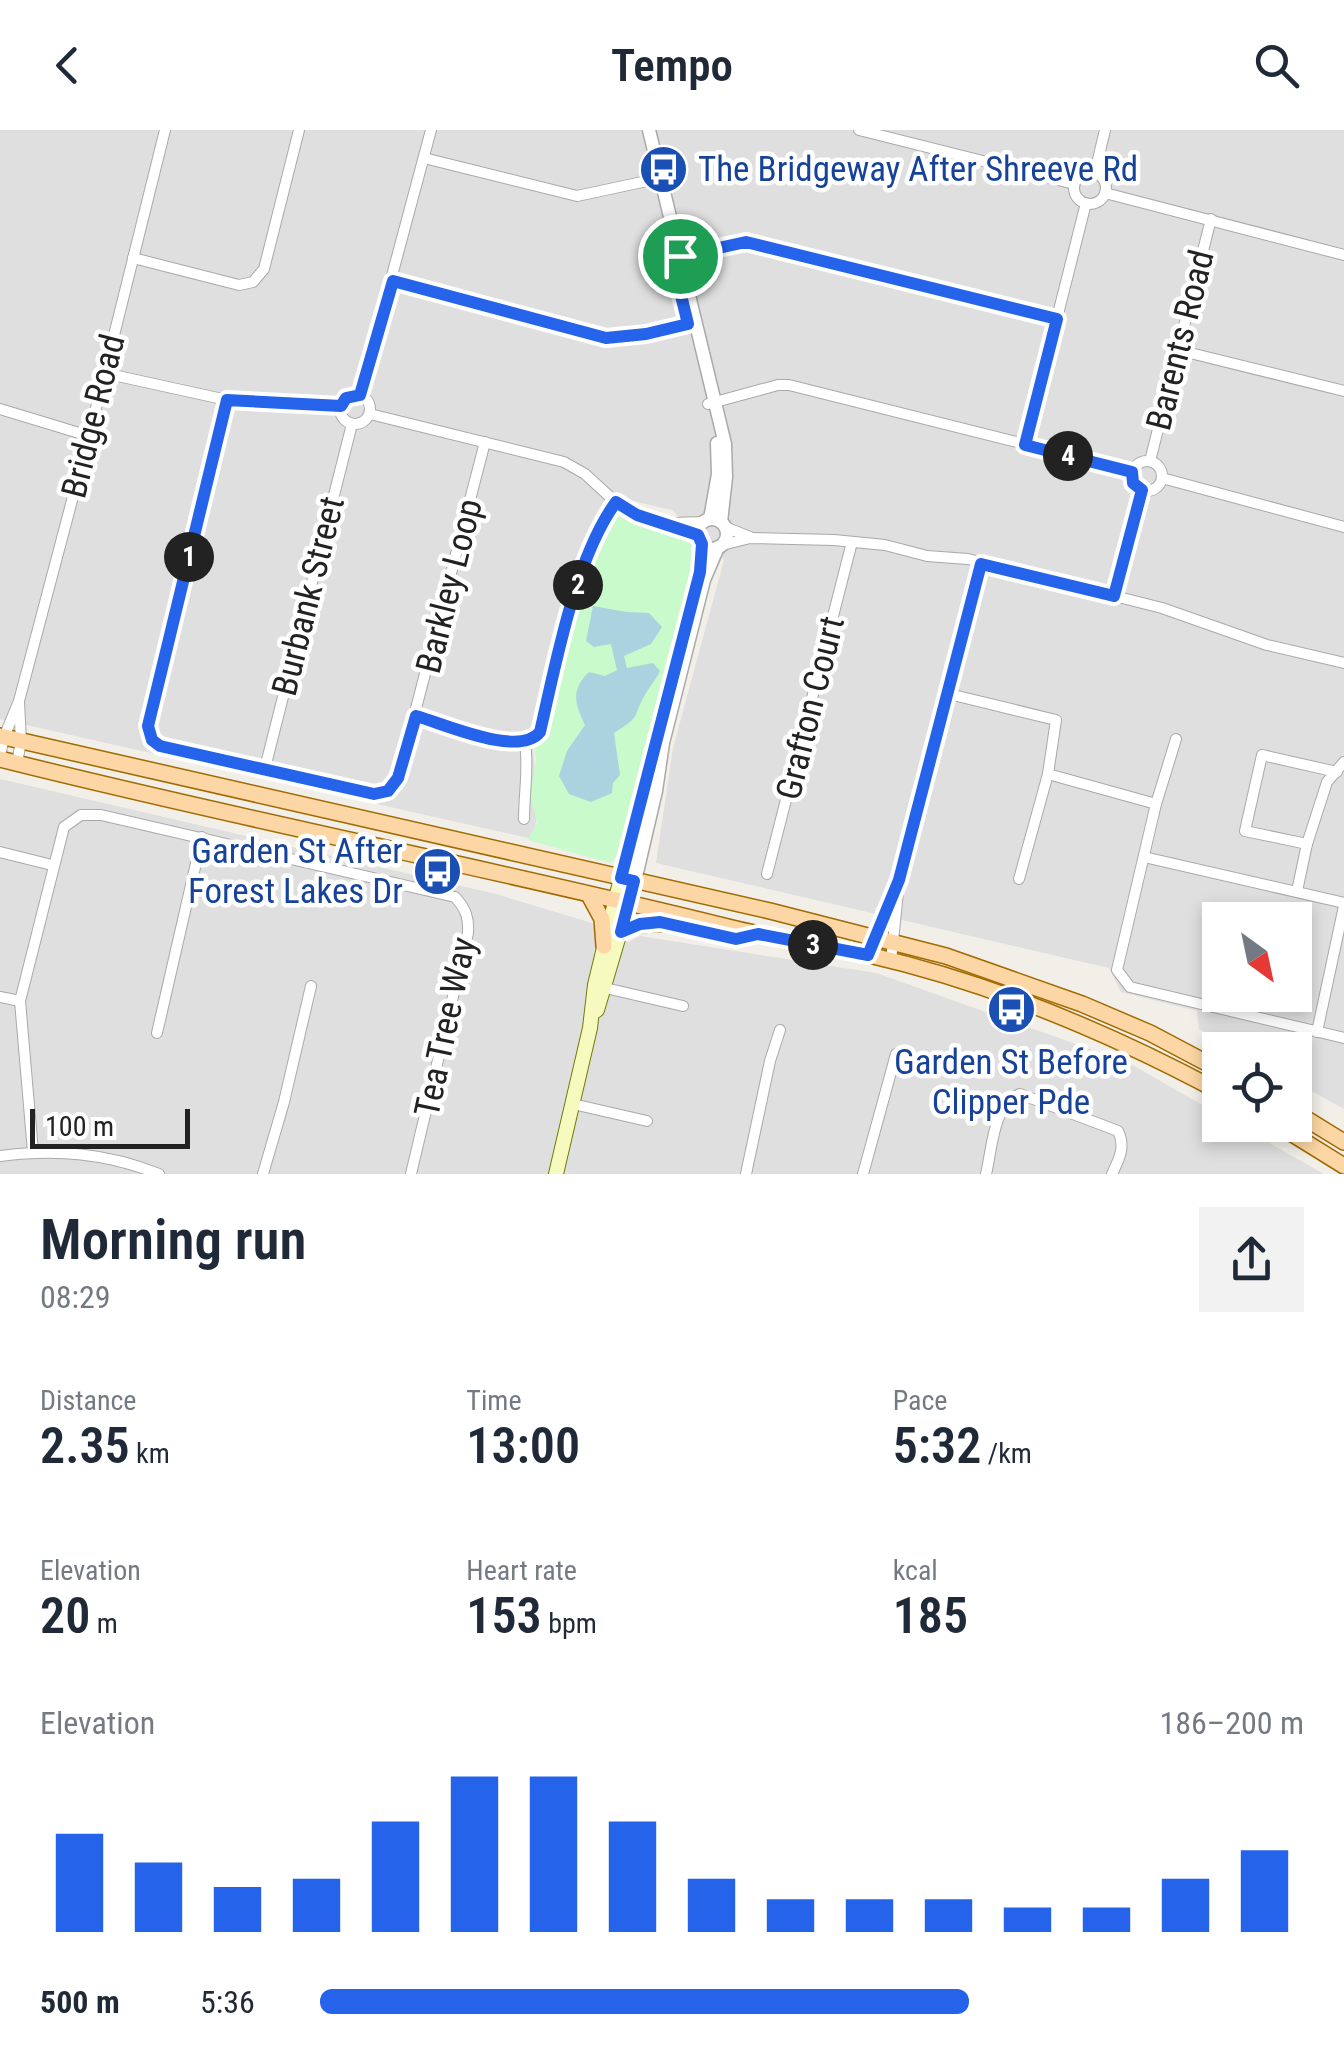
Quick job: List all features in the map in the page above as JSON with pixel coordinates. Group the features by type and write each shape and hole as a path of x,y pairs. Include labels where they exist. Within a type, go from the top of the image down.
{"main road":[{"path":"2,737 628,879 946,956 1082,1004 1202,1060"},
{"path":"5,760 758,934 868,955 1026,1004 1123,1044 1202,1083"},
{"path":"604,946 628,879"},
{"path":"589,895 602,919 600,987"},
{"path":"556,1174 600,987 621,932 622,902"},
{"path":"621,932 640,924 660,922 736,939 758,934"},
{"path":"1312,1122 1344,1142"},
{"path":"1305,1142 1344,1166"}],"street":[{"path":"133,258 239,285 253,282 264,269 299,130"},
{"path":"360,395 431,130"},
{"path":"628,879 710,528 718,452 712,403 641,130"},
{"path":"649,130 656,179"},
{"path":"859,130 1074,184"},
{"path":"1094,172 1105,130"},
{"name":"Bridge Road","path":"5,760 2,737 19,701 90,436 162,131"},
{"path":"424,158 577,196 656,179"},
{"path":"1074,184 1082,174 1094,172 1104,180 1106,193"},
{"path":"1074,184 1077,198 1086,203 1098,202 1106,193"},
{"path":"1106,193 1344,255"},
{"path":"1025,445 1086,203"},
{"name":"Barents Road","path":"1150,461 1211,219"},
{"path":"676,257 746,242 1057,319"},
{"path":"393,281 606,338 692,324"},
{"path":"1178,350 1344,391"},
{"path":"104,373 227,400 341,406"},
{"path":"712,403 778,385 789,386 1132,472"},
{"path":"360,395 368,401 370,414 363,422 352,424 344,418 341,406 346,398 360,395"},
{"name":"Barkley Loop","path":"227,400 148,726 152,740 160,746 374,794 388,791 398,778 485,442"},
{"path":"0,409 90,436"},
{"path":"370,414 564,462 637,515 667,523 750,538 885,545 927,556 968,559 1162,608 1267,645 1344,663"},
{"name":"Burbank Street","path":"265,768 352,424"},
{"path":"1150,461 1159,467 1162,478 1154,489 1142,490 1133,483 1132,472 1137,464 1150,461"},
{"path":"1162,478 1344,527"},
{"path":"1114,596 1142,490"},
{"path":"416,716 513,744 525,743 540,732 584,563 601,523 616,502"},
{"path":"710,528 720,546"},
{"path":"628,879 656,791 663,743 704,580 727,537 710,528"},
{"path":"720,546 750,538"},
{"name":"Grafton Court","path":"767,874 852,542"},
{"path":"868,955 899,880 981,564"},
{"path":"949,694 1056,720 1048,774 1019,879"},
{"name":"Bridge Road","path":"5,760 22,741 19,701"},
{"path":"1176,739 1156,804 1117,970 1130,987 1344,1038"},
{"path":"524,818 529,768 525,743"},
{"path":"1307,844 1245,831 1262,756 1340,767"},
{"path":"1297,890 1327,782 1340,767"},
{"path":"1048,774 1156,804"},
{"name":"Tea Tree Way","path":"32,1152 20,1001 64,827 81,815 100,815 455,898 462,905 469,921 468,933 412,1174"},
{"path":"158,1033 202,837"},
{"path":"0,852 52,865"},
{"path":"1144,857 1344,904 1318,1032"},
{"path":"890,961 899,880"},
{"path":"263,1174 311,986"},
{"path":"600,987 683,1006"},
{"path":"0,996 20,1001"},
{"path":"746,1174 780,1030"},
{"path":"863,1174 896,1054"},
{"path":"986,1174 1002,1110 1013,1096 1020,1094 1118,1131 1123,1140 1122,1150 1112,1174"},
{"path":"573,1104 647,1121"},
{"path":"0,1156 70,1152 112,1158 160,1174"}],"shaded area":[{"path":"0,130 1344,130 1344,1109 1312,1091 1312,1032 1205,1032 1199,1029 1197,1011 1121,992 1109,968 656,863 673,748 724,560 672,510 633,501 615,510 594,545 546,738 533,748 538,814 532,839 0,719"},
{"path":"0,779 496,894 592,923 598,935 628,942 640,936 876,973 1127,1062 1202,1105 1202,1142 1268,1142 1324,1174 0,1174"}],"green space":[{"path":"617,516 674,532 698,554 625,847 610,863 528,840 537,822 530,795 536,760 534,746 545,734 594,546 610,520"}],"water":[{"path":"593,606 649,613 662,627 651,644 624,656 627,668 653,663 660,671 633,719 614,733 620,775 613,783 612,793 591,802 569,794 559,776 567,751 585,725 577,703 579,685 589,672 605,676 617,670 611,644 594,647 586,641"}],"place":[{"name":"The Bridgeway After Shreeve Rd","path":"663,169"},
{"name":"Garden St After Forest Lakes Dr","path":"438,871"},
{"name":"Garden St Before Clipper Pde","path":"1011,1010"}],"route":[{"path":"746,242 1057,319 1025,445 1132,472 1133,483 1142,490 1114,596 981,564 899,880 868,955 758,934 736,939 660,922 640,924 621,932 634,881 621,878 700,572 702,544 698,535 637,515 616,502 601,523 584,563 535,739 513,744 416,716 398,778 388,791 374,794 160,746 152,740 148,726 227,400 341,406 351,395 360,395 393,281 606,338 688,324 672,258 680,256 746,242"}]}
